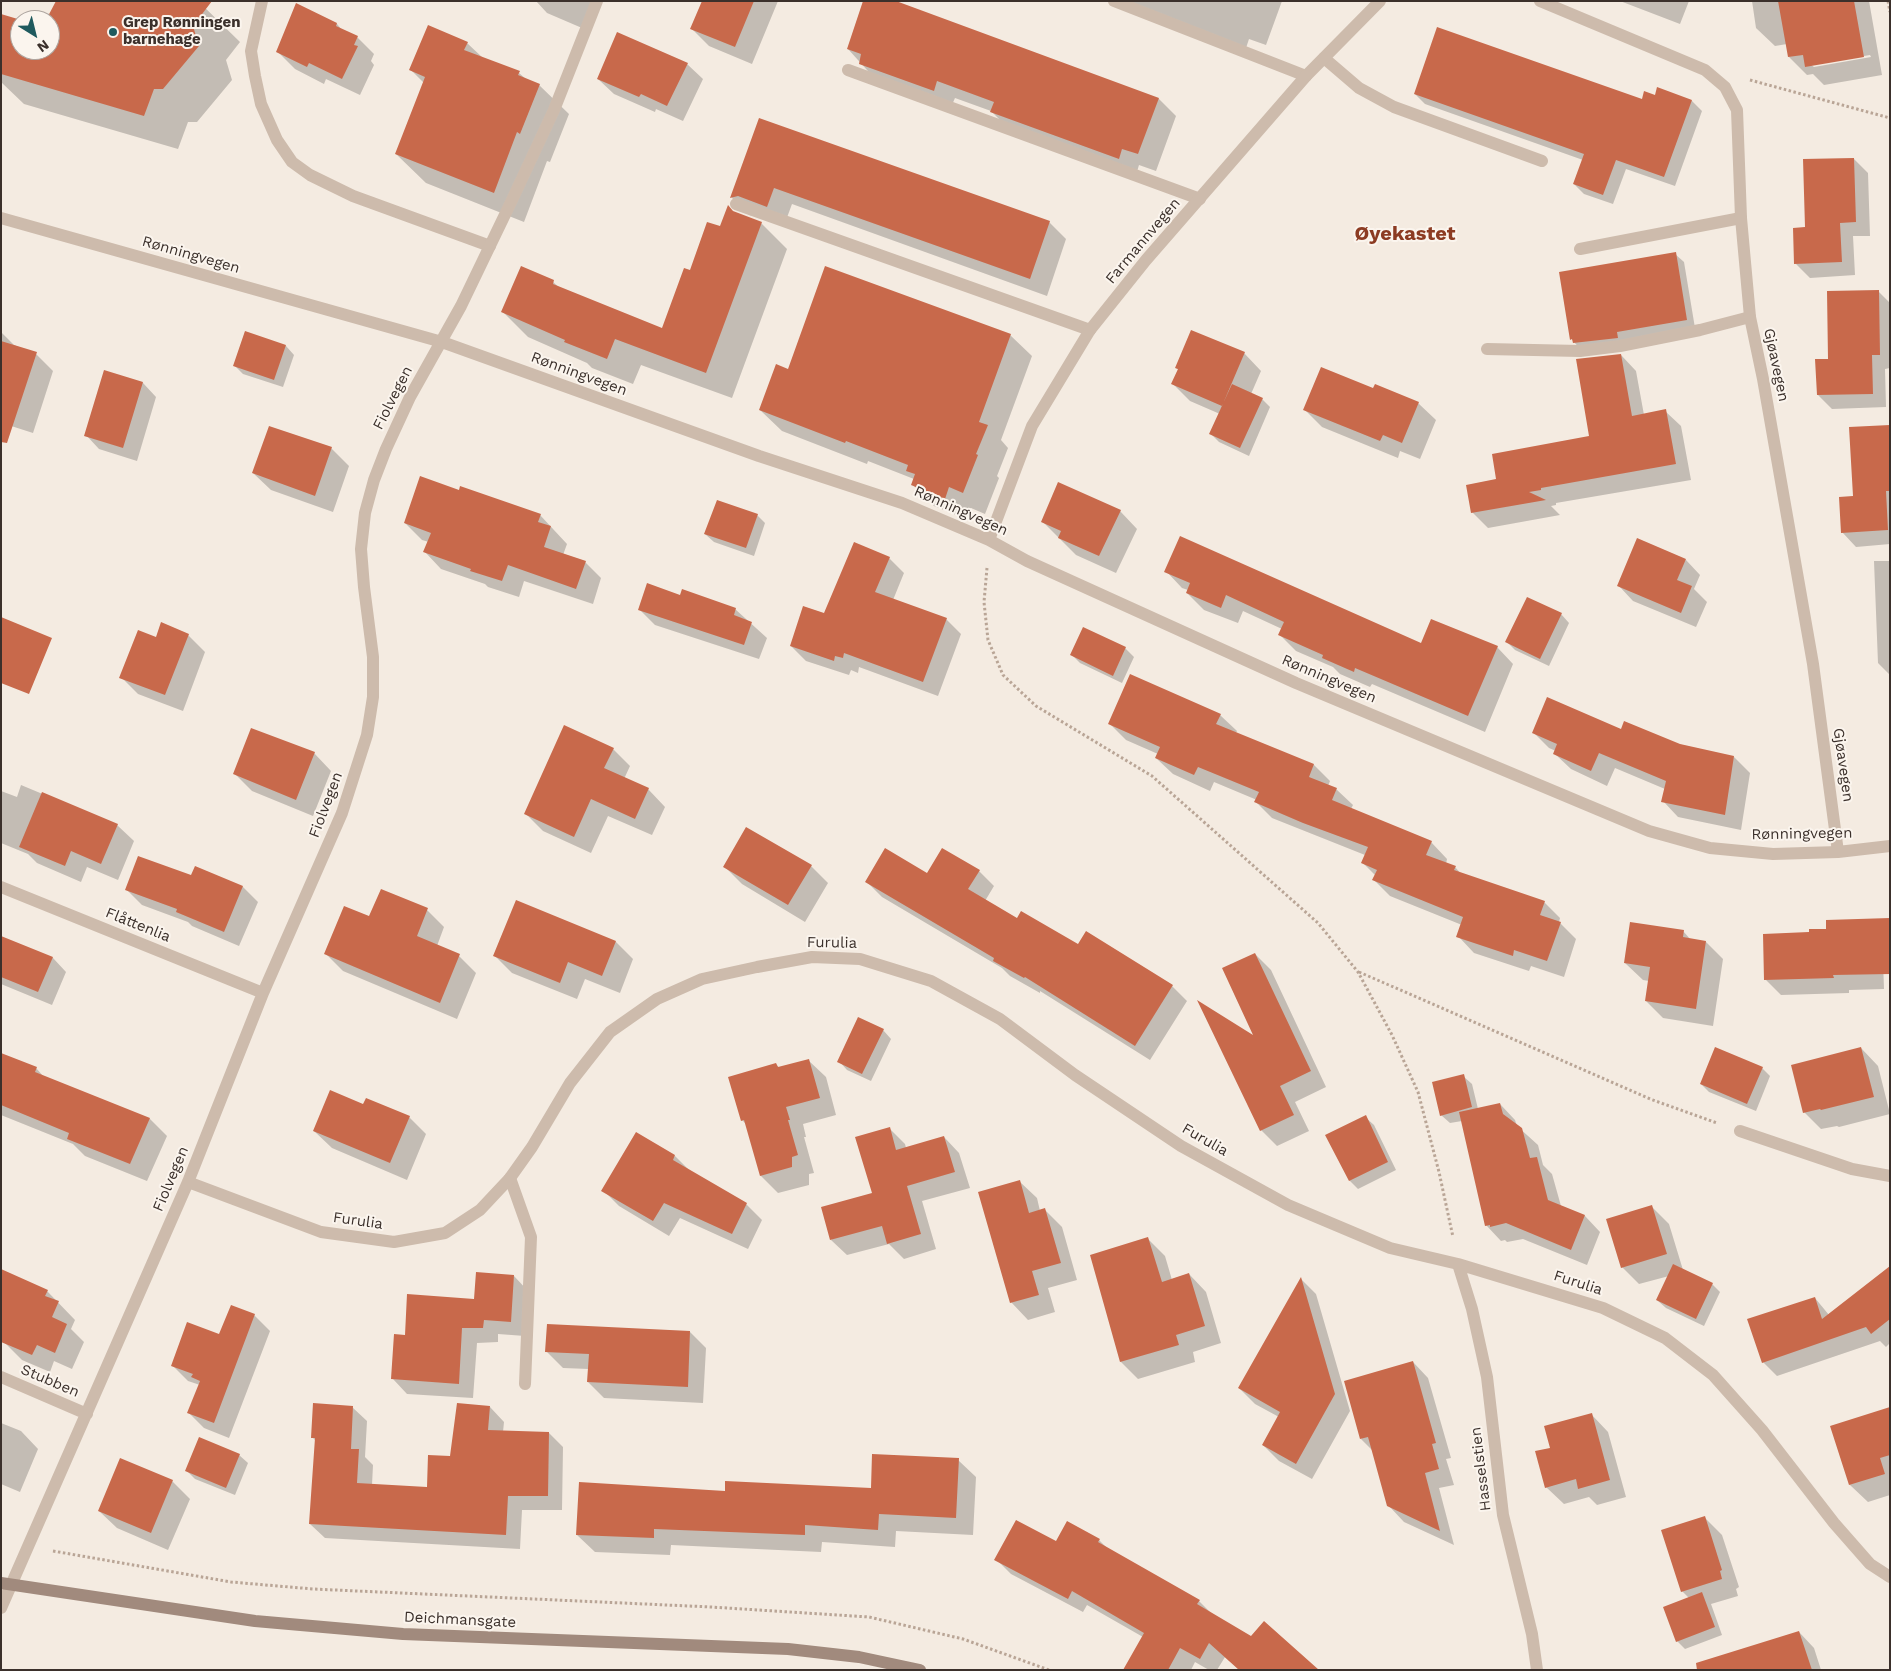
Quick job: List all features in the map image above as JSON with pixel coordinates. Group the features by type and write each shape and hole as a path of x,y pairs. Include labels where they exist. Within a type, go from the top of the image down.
{"street":[{"path":"262,1 251,51 255,76 261,104 277,140 292,162 310,175 353,196 490,246"},
{"name":"Fiolvegen","path":"1,1608 6,1584 29,1546 87,1414 188,1182 263,993 342,813 367,735 373,697 373,657 361,549 365,513 374,480 410,397 442,342 554,110 596,1"},
{"path":"1114,1 1306,76"},
{"name":"Farmannvegen","path":"989,540 1032,426 1090,330 1146,260 1306,76 1380,1"},
{"name":"Gjøavegen","path":"1540,1 1705,70 1725,87 1737,110 1741,218 1750,317 1763,380 1812,664 1838,852"},
{"path":"1324,58 1359,88 1394,107 1542,161"},
{"path":"848,70 1200,199"},
{"path":"736,204 1090,330"},
{"name":"Rønningvegen","path":"1,218 442,342 750,452 902,503 989,540 1027,561 1296,683 1649,831 1710,848 1773,854 1838,852 1890,846"},
{"path":"1580,249 1741,218"},
{"path":"1487,348 1580,351 1612,347 1700,330 1750,317"},
{"name":"Flåttenlia","path":"1,887 263,993"},
{"name":"Furulia","path":"188,1182 321,1232 394,1242 445,1233 480,1210 510,1178 532,1147 570,1082 610,1032 656,999 702,980 757,967 812,957 860,958 931,981 1000,1019 1075,1075 1181,1146 1288,1205 1390,1248 1458,1264 1603,1308 1665,1338 1713,1375 1762,1430 1834,1523 1870,1564 1890,1577"},
{"path":"1740,1131 1852,1169 1890,1176"},
{"path":"510,1178 532,1236 525,1384"},
{"name":"Hasselstien","path":"1458,1264 1472,1310 1487,1377 1503,1515 1532,1634 1537,1670"},
{"name":"Stubben","path":"1,1377 87,1414"},
{"name":"Deichmansgate","path":"6,1584 255,1621 403,1634 788,1649 859,1657 920,1670"}],"path":[{"path":"1888,1 1890,12"},
{"path":"1725,87 1752,80 1890,118"},
{"path":"989,540 984,602 988,640 1003,675 1036,706 1152,776 1318,923 1358,972 1392,1035 1418,1092 1439,1172 1458,1264"},
{"path":"1358,972 1650,1099 1740,1131"},
{"path":"29,1546 110,1562 249,1584 314,1589 711,1607 869,1617 963,1639 1049,1670"}],"building":[{"path":"56,1 212,1 193,26 199,46 163,89 154,89 144,116 1,74 1,14 10,17 10,60 60,60 60,10 51,10"},
{"path":"702,1 754,1 735,47 690,29"},
{"path":"863,1 896,1 1159,98 1138,154 1122,149 1119,159 990,112 994,102 937,81 934,91 859,64 861,54 847,49"},
{"path":"1778,1 1854,1 1864,57 1805,67 1803,55 1788,57"},
{"path":"296,3 337,23 336,26 358,36 354,45 358,46 342,79 309,63 307,67 276,52"},
{"path":"428,25 468,42 464,50 520,71 518,75 540,84 520,134 517,132 494,193 395,154 425,77 409,70"},
{"path":"1437,27 1642,99 1644,91 1655,95 1657,87 1692,100 1664,177 1616,160 1603,195 1573,184 1584,154 1414,94"},
{"path":"617,32 688,63 667,106 641,94 639,97 597,79"},
{"path":"759,118 1050,221 1030,279 774,188 767,207 738,196 730,198"},
{"path":"1854,158 1856,222 1840,223 1842,262 1794,264 1793,228 1805,227 1803,159"},
{"path":"728,205 733,211 762,222 706,373 615,339 607,359 564,342 565,340 501,312 521,266 554,280 553,284 662,328 684,268 690,270 707,222 720,226"},
{"path":"1676,252 1687,320 1617,332 1618,338 1573,343 1572,339 1570,340 1559,272"},
{"path":"825,266 1011,334 979,422 988,425 963,493 949,487 945,499 911,485 915,474 906,471 908,465 759,410 776,364 788,369"},
{"path":"1879,290 1880,355 1872,355 1873,394 1817,395 1815,359 1828,359 1827,291"},
{"path":"1191,330 1245,352 1222,406 1171,384 1178,369 1175,368"},
{"path":"245,331 286,345 274,380 233,366"},
{"path":"1,341 37,352 7,443 1,442"},
{"path":"1621,354 1632,416 1666,409 1676,464 1541,488 1541,490 1529,492 1546,500 1471,513 1466,485 1496,479 1492,454 1589,436 1576,359"},
{"path":"1321,367 1373,388 1375,384 1419,402 1402,443 1383,435 1380,441 1303,410"},
{"path":"104,370 143,382 123,448 84,436"},
{"path":"1232,384 1263,398 1240,448 1209,434"},
{"path":"1890,425 1890,491 1886,491 1888,530 1841,533 1839,497 1853,496 1849,427"},
{"path":"269,426 332,447 315,496 252,473"},
{"path":"420,476 459,490 460,486 541,514 538,522 551,526 544,547 586,561 576,589 508,565 502,581 470,571 471,569 423,552 431,533 404,523"},
{"path":"1058,482 1121,510 1099,556 1058,538 1061,531 1041,522"},
{"path":"717,500 758,514 746,548 704,534"},
{"path":"1180,536 1421,643 1431,619 1498,646 1468,716 1355,668 1354,672 1322,658 1323,655 1278,635 1284,622 1226,595 1221,608 1186,593 1190,583 1164,572"},
{"path":"1637,538 1686,559 1677,580 1692,586 1681,613 1617,586"},
{"path":"854,542 890,557 875,592 947,618 923,682 844,653 843,658 835,656 834,661 790,646 803,606 824,613"},
{"path":"647,583 680,595 682,589 736,608 734,615 752,622 744,645 638,610"},
{"path":"1527,597 1562,613 1540,659 1505,642"},
{"path":"1,617 52,638 29,694 1,683"},
{"path":"161,622 189,634 165,695 119,678 138,630 156,637"},
{"path":"1083,627 1126,647 1113,676 1070,655"},
{"path":"1130,674 1221,714 1216,724 1314,764 1309,777 1337,788 1332,800 1432,841 1426,855 1456,866 1454,870 1545,901 1540,915 1561,922 1547,961 1514,950 1513,956 1456,937 1463,917 1372,880 1377,870 1361,863 1368,847 1303,823 1254,802 1259,792 1198,767 1194,775 1155,758 1160,747 1108,724"},
{"path":"1547,697 1621,729 1624,721 1680,744 1734,756 1725,815 1661,802 1666,781 1599,753 1591,771 1553,754 1557,744 1532,733"},
{"path":"564,725 614,748 604,768 649,788 635,819 591,799 574,837 524,814"},
{"path":"251,728 315,752 296,800 233,774"},
{"path":"42,792 118,824 101,864 71,851 65,866 19,847"},
{"path":"746,827 812,865 788,905 723,867"},
{"path":"885,848 927,873 942,848 980,870 968,889 1017,918 1021,911 1078,944 1086,931 1173,985 1135,1046 1025,977 993,961 994,958 865,882"},
{"path":"138,856 191,875 195,866 243,886 224,932 176,912 177,909 125,890"},
{"path":"381,889 428,908 417,936 460,954 440,1003 324,954 344,906 369,916"},
{"path":"516,900 616,941 602,976 568,962 560,983 493,956"},
{"path":"1890,918 1890,974 1833,975 1834,978 1764,980 1763,934 1809,932 1809,929 1826,929 1826,920"},
{"path":"1630,922 1684,930 1683,937 1706,941 1696,1009 1645,1001 1650,967 1624,963"},
{"path":"1,936 53,957 38,992 1,977"},
{"path":"1255,953 1311,1071 1280,1086 1294,1115 1260,1131 1197,1000 1253,1035 1222,968"},
{"path":"858,1017 884,1029 862,1074 837,1062"},
{"path":"1715,1047 1763,1067 1747,1104 1700,1084"},
{"path":"1861,1047 1874,1097 1803,1113 1791,1065"},
{"path":"1,1053 37,1067 35,1072 150,1118 130,1164 67,1139 69,1133 1,1105"},
{"path":"809,1059 820,1098 786,1107 798,1155 792,1157 792,1167 760,1176 744,1120 741,1121 728,1077 776,1063 778,1067"},
{"path":"1464,1074 1472,1107 1440,1116 1432,1082"},
{"path":"330,1090 363,1104 366,1098 410,1116 390,1163 313,1131"},
{"path":"1500,1103 1503,1114 1522,1128 1530,1158 1537,1157 1548,1200 1585,1215 1571,1250 1506,1223 1490,1227 1490,1225 1485,1226 1459,1112"},
{"path":"1366,1115 1388,1162 1349,1181 1325,1135"},
{"path":"890,1127 896,1150 944,1136 955,1172 907,1186 921,1234 887,1244 882,1226 830,1240 821,1207 872,1193 855,1137"},
{"path":"636,1132 675,1155 673,1160 747,1203 732,1234 664,1203 653,1221 601,1191"},
{"path":"1020,1180 1029,1213 1045,1208 1061,1263 1032,1271 1039,1295 1010,1303 978,1192"},
{"path":"1652,1205 1667,1254 1621,1268 1606,1219"},
{"path":"1148,1237 1162,1282 1189,1273 1205,1326 1176,1335 1179,1345 1120,1362 1090,1255"},
{"path":"1673,1264 1713,1283 1696,1319 1656,1300"},
{"path":"1890,1266 1890,1319 1871,1334 1866,1327 1762,1363 1747,1319 1815,1297 1822,1319"},
{"path":"1,1269 48,1290 45,1296 59,1301 52,1317 67,1324 55,1353 37,1345 32,1355 1,1342"},
{"path":"476,1272 514,1275 511,1322 484,1320 483,1328 462,1328 459,1384 391,1379 394,1334 405,1335 407,1294 474,1299"},
{"path":"1301,1277 1335,1394 1296,1464 1262,1445 1280,1412 1238,1388"},
{"path":"231,1305 255,1314 214,1423 187,1413 200,1381 191,1377 193,1374 171,1366 187,1322 219,1334"},
{"path":"547,1324 690,1331 688,1387 587,1382 589,1354 545,1352"},
{"path":"1413,1361 1436,1443 1432,1444 1439,1469 1425,1473 1440,1531 1387,1506 1368,1437 1360,1439 1344,1381"},
{"path":"313,1403 353,1406 351,1449 359,1449 357,1483 427,1487 428,1455 450,1456 457,1403 490,1406 488,1430 549,1432 548,1496 508,1496 506,1535 309,1524 315,1438 311,1438"},
{"path":"1890,1407 1890,1455 1880,1458 1885,1474 1849,1485 1830,1426"},
{"path":"1592,1413 1610,1480 1578,1489 1576,1479 1545,1488 1535,1451 1550,1448 1544,1426"},
{"path":"199,1437 240,1454 226,1488 185,1471"},
{"path":"872,1454 959,1458 956,1518 879,1514 878,1530 805,1525 805,1535 654,1529 654,1538 576,1535 579,1482 725,1491 725,1481 871,1488"},
{"path":"120,1458 173,1480 151,1533 98,1511"},
{"path":"1705,1516 1722,1570 1720,1571 1722,1579 1681,1592 1661,1530"},
{"path":"1016,1520 1056,1541 1067,1521 1100,1539 1098,1542 1200,1600 1197,1604 1251,1636 1264,1621 1319,1670 1239,1670 1209,1643 1200,1659 1180,1648 1168,1670 1123,1670 1144,1633 1072,1591 1068,1599 994,1560"},
{"path":"1702,1592 1715,1627 1676,1642 1663,1607"},
{"path":"1799,1631 1812,1670 1697,1670 1696,1663"}],"place":[{"name":"Grep Rønningen barnehage","path":"113,32"}],"district":[{"name":"Øyekastet","path":"1405,234"}]}
